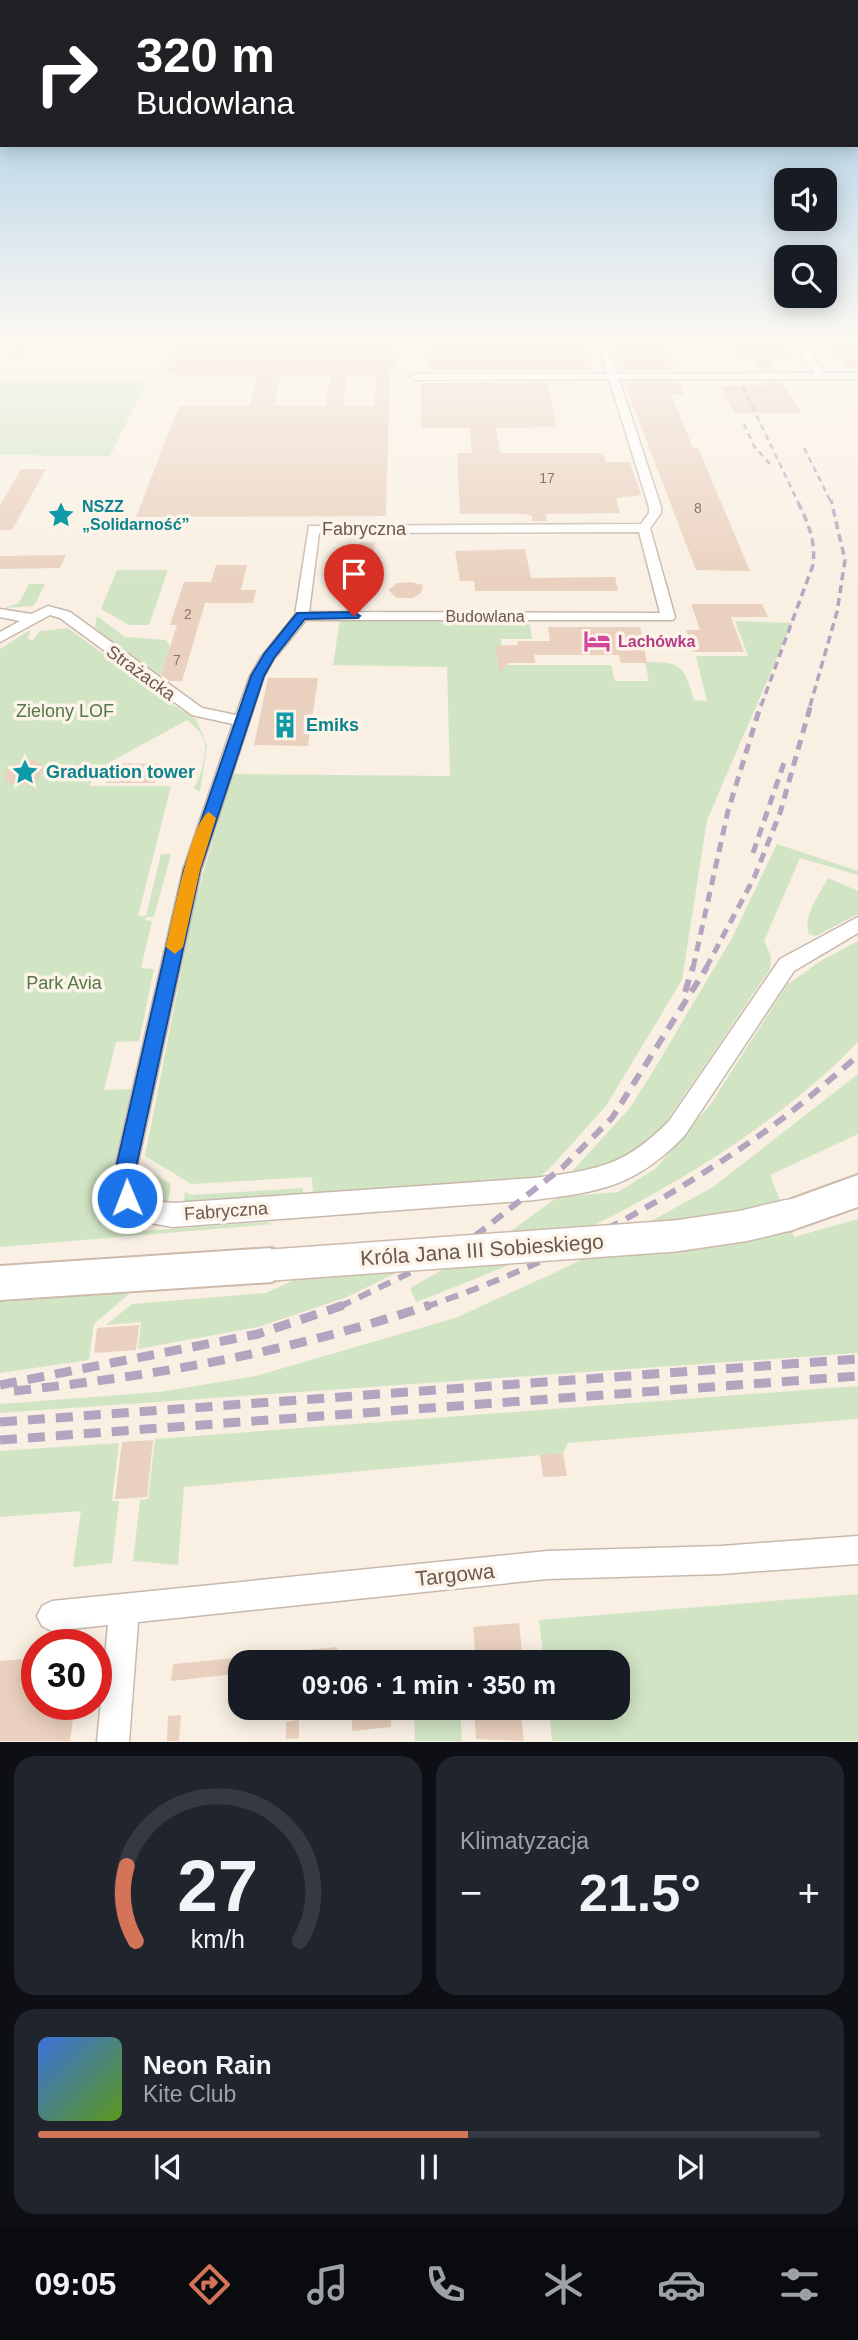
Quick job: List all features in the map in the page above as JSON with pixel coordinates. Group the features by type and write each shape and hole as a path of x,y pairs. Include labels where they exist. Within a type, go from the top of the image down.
{"main road":[{"name":"Króla Jana III Sobieskiego","path":"0,1283 675,1236 727,1229 789,1215 858,1191"}],"street":[{"path":"628,424 656,513 644,528"},
{"name":"Fabryczna","path":"644,528 313,529 302,616 268,657 241,721 189,883 127,1163 125,1189 130,1205 143,1213 173,1215 534,1189 592,1182 618,1173 655,1151 677,1128 787,965 858,924"},
{"name":"Budowlana","path":"302,616 668,617 644,528"},
{"name":"Strażacka","path":"34,620 48,610 65,615 197,712 241,721"},
{"path":"0,614 34,620"},
{"path":"0,638 34,620"},
{"name":"Targowa","path":"52,1616 547,1565 721,1559 858,1550"},
{"path":"113,1741 124,1610"}],"green space":[{"path":"0,424 126,424 110,456 0,455"},
{"path":"117,570 168,570 149,625 129,625 101,609"},
{"path":"29,584 45,584 34,606 5,608 19,603"},
{"path":"97,616 125,637 166,640 170,646 160,677 95,628"},
{"path":"340,620 524,620 530,625 532,639 501,639 504,665 611,665 615,681 649,681 645,662 667,663 680,668 684,673 694,700 707,701 696,656 748,656 735,621 792,623 707,820 682,980 606,1106 538,1178 313,1195 312,1177 191,1184 145,1156 195,902 232,774 450,776 447,667 333,665"},
{"path":"68,628 196,719 207,745 200,792 193,788 202,767 205,743 200,733 187,720 101,767 89,786 171,786 138,916 146,916 161,854 171,854 154,917 146,917 145,920 152,921 141,968 154,969 139,1041 116,1042 104,1090 131,1089 106,1202 93,1207 130,1232 266,1222 273,1224 0,1247 0,649 28,631 31,631 27,639 33,640 40,631"},
{"path":"777,844 858,871 858,875 800,858 764,941 771,956 770,969 655,1138 630,1159 566,1178 629,1109 652,1073 732,938"},
{"path":"828,878 858,891 858,914 816,936 809,934 808,920"},
{"path":"858,941 858,1042 812,1085 762,1125 652,1195 534,1254 416,1302 410,1288 508,1233 558,1197 618,1192 655,1169 710,1105 787,985 819,962"},
{"path":"858,1074 858,1134 770,1175 794,1237 858,1219 858,1353 0,1413 0,1404 159,1392 256,1376 455,1318 567,1267 713,1187"},
{"path":"137,1164 171,1184 167,1205 151,1201 141,1193 137,1181"},
{"path":"303,1188 303,1195 188,1203 184,1200 185,1192 191,1195"},
{"path":"406,1268 347,1297 258,1327 138,1349 141,1322 106,1325 132,1304 266,1293 292,1281 293,1276"},
{"path":"130,1293 94,1324 89,1360 0,1373 0,1302"},
{"path":"858,1386 858,1419 568,1443 563,1453 184,1487 178,1565 133,1561 140,1500 148,1499 155,1439"},
{"path":"119,1443 112,1501 119,1501 112,1563 73,1567 81,1511 0,1517 0,1451"},
{"path":"858,1594 858,1741 552,1741 550,1720 630,1720 630,1650 543,1650 539,1620"},
{"path":"414,1720 460,1720 462,1741 415,1741"}],"building":[{"path":"172,424 389,424 386,516 136,517"},
{"path":"421,424 556,424 557,427 496,428 500,453 603,453 606,462 630,462 641,495 616,498 620,513 546,514 547,521 532,521 532,516 525,514 460,514 457,453 472,453 470,428 421,428"},
{"path":"640,424 683,424 693,448 698,448 750,571 696,570"},
{"path":"21,469 46,469 12,530 0,530 0,505"},
{"path":"360,542 375,542 373,567 357,567"},
{"path":"525,549 531,578 615,577 618,591 475,591 474,581 460,581 455,551"},
{"path":"66,555 60,568 0,569 0,556"},
{"path":"216,565 247,565 241,590 256,590 253,603 205,603 182,681 169,681 161,675 177,625 170,625 184,582 211,582"},
{"path":"397,583 423,585 421,593 413,598 397,598 388,590"},
{"path":"691,604 762,604 768,617 731,617 744,652 693,652 686,630 700,630"},
{"name":"Lachówka","path":"548,627 640,627 647,663 621,663 619,655 534,655 535,663 509,663 499,673 496,646 518,645 517,641 550,641"},
{"name":"Emiks","path":"268,678 318,678 308,746 254,745"},
{"path":"33,759 44,767 37,780 19,786 7,782 4,776 10,766"},
{"path":"112,763 161,764 155,783 106,783"},
{"path":"139,1325 136,1350 94,1353 97,1328"},
{"path":"153,1440 147,1497 115,1499 122,1442"},
{"path":"563,1453 567,1476 543,1477 540,1455"},
{"path":"519,1623 522,1650 475,1650 473,1627"},
{"path":"337,1647 337,1650 305,1650"},
{"path":"21,1659 21,1720 73,1720 70,1741 0,1741 0,1661"},
{"path":"228,1659 228,1675 171,1681 173,1664"},
{"path":"181,1715 179,1741 167,1741 168,1716"},
{"path":"299,1720 299,1738 286,1739 286,1722"},
{"path":"352,1720 391,1720 391,1727 352,1731"},
{"path":"475,1720 521,1720 524,1741 476,1739"}],"railway":[{"path":"744,424 754,446 770,464"},
{"path":"761,424 798,502"},
{"path":"804,448 831,502"},
{"path":"810,706 837,612 845,560 831,500"},
{"path":"761,706 813,565 810,532 798,502"},
{"path":"693,968 728,811 761,704"},
{"path":"706,968 754,878 780,813 811,704"},
{"path":"753,853 786,757"},
{"path":"685,992 693,967"},
{"path":"341,1306 457,1250 563,1167 612,1118 707,967"},
{"path":"425,1307 515,1273 645,1208 767,1130 858,1056"},
{"path":"14,1391 225,1360 326,1336 430,1305"},
{"path":"0,1385 258,1334 341,1306"},
{"path":"0,1422 858,1359"},
{"path":"0,1440 858,1376"}],"slow traffic":[{"path":"175,947 192,870 209,818"}],"place":[{"name":"NSZZ „Solidarność”","path":"61,515"},
{"name":"Lachówka","path":"597,641"},
{"name":"Emiks","path":"285,725"},
{"name":"Graduation tower","path":"25,772"}],"route":[{"path":"127,1198 127,1163 192,870 257,676 268,657 302,616 354,616"}],"park label":[{"name":"Zielony LOF","path":"65,711"},
{"name":"Park Avia","path":"64,983"}]}
